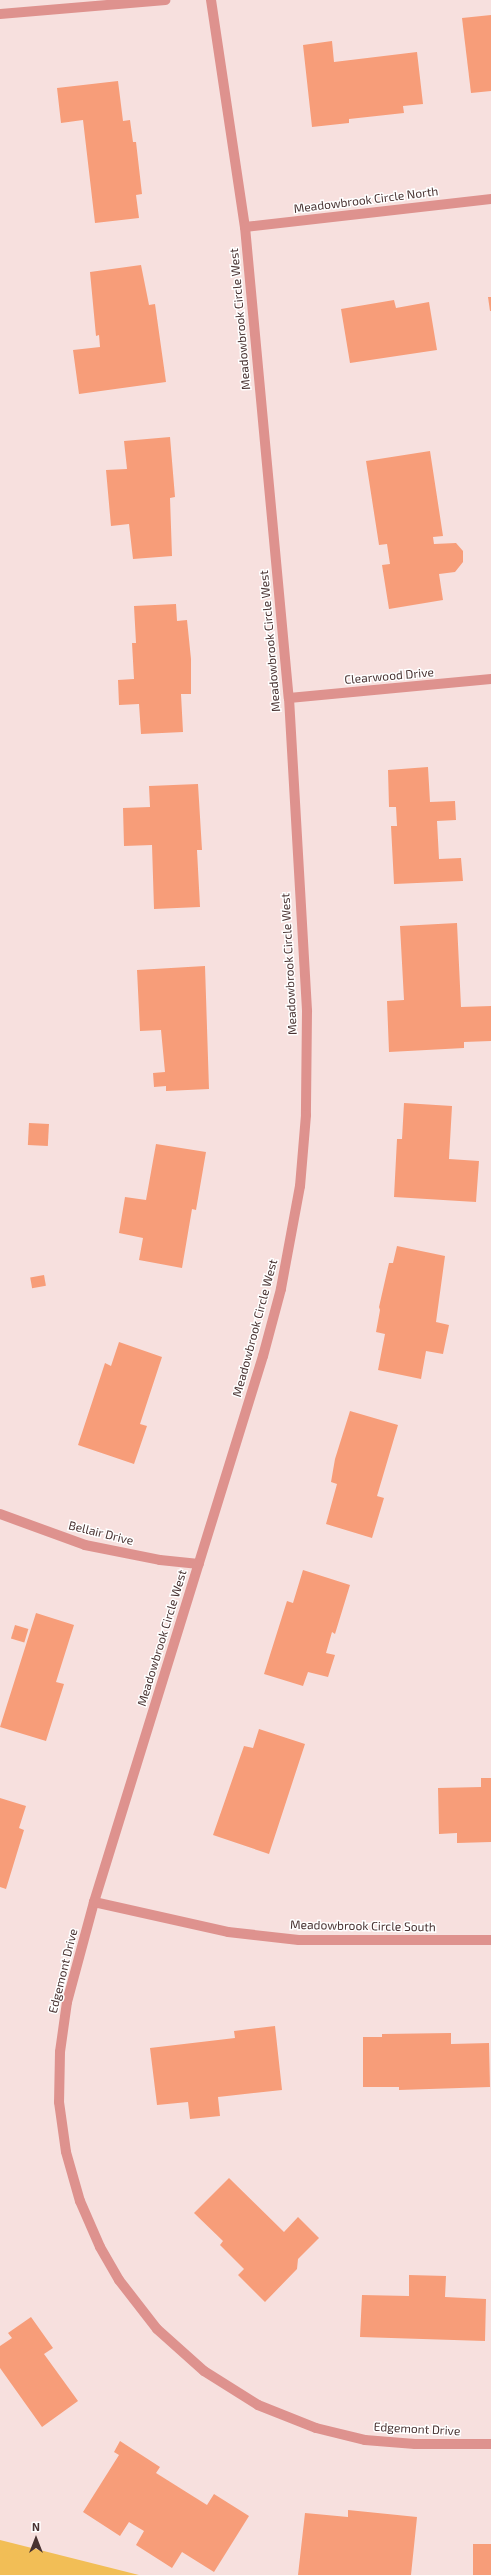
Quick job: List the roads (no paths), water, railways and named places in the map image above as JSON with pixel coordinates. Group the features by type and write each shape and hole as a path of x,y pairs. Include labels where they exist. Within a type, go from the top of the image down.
{"street":[{"path":"0,14 164,0"},
{"name":"Meadowbrook Circle West","path":"94,1902 199,1564 277,1304 300,1186 306,1116 307,1011 289,698 245,227 211,0"},
{"name":"Meadowbrook Circle North","path":"245,227 491,199"},
{"name":"Clearwood Drive","path":"289,698 491,679"},
{"name":"Bellair Drive","path":"0,1514 85,1545 160,1560 199,1564"},
{"name":"Meadowbrook Circle South","path":"94,1902 228,1932 299,1940 491,1940"},
{"name":"Edgemont Drive","path":"94,1902 67,2002 60,2052 59,2102 66,2152 80,2201 100,2247 119,2280 157,2329 204,2371 258,2405 316,2428 365,2440 415,2444 491,2444"}]}
